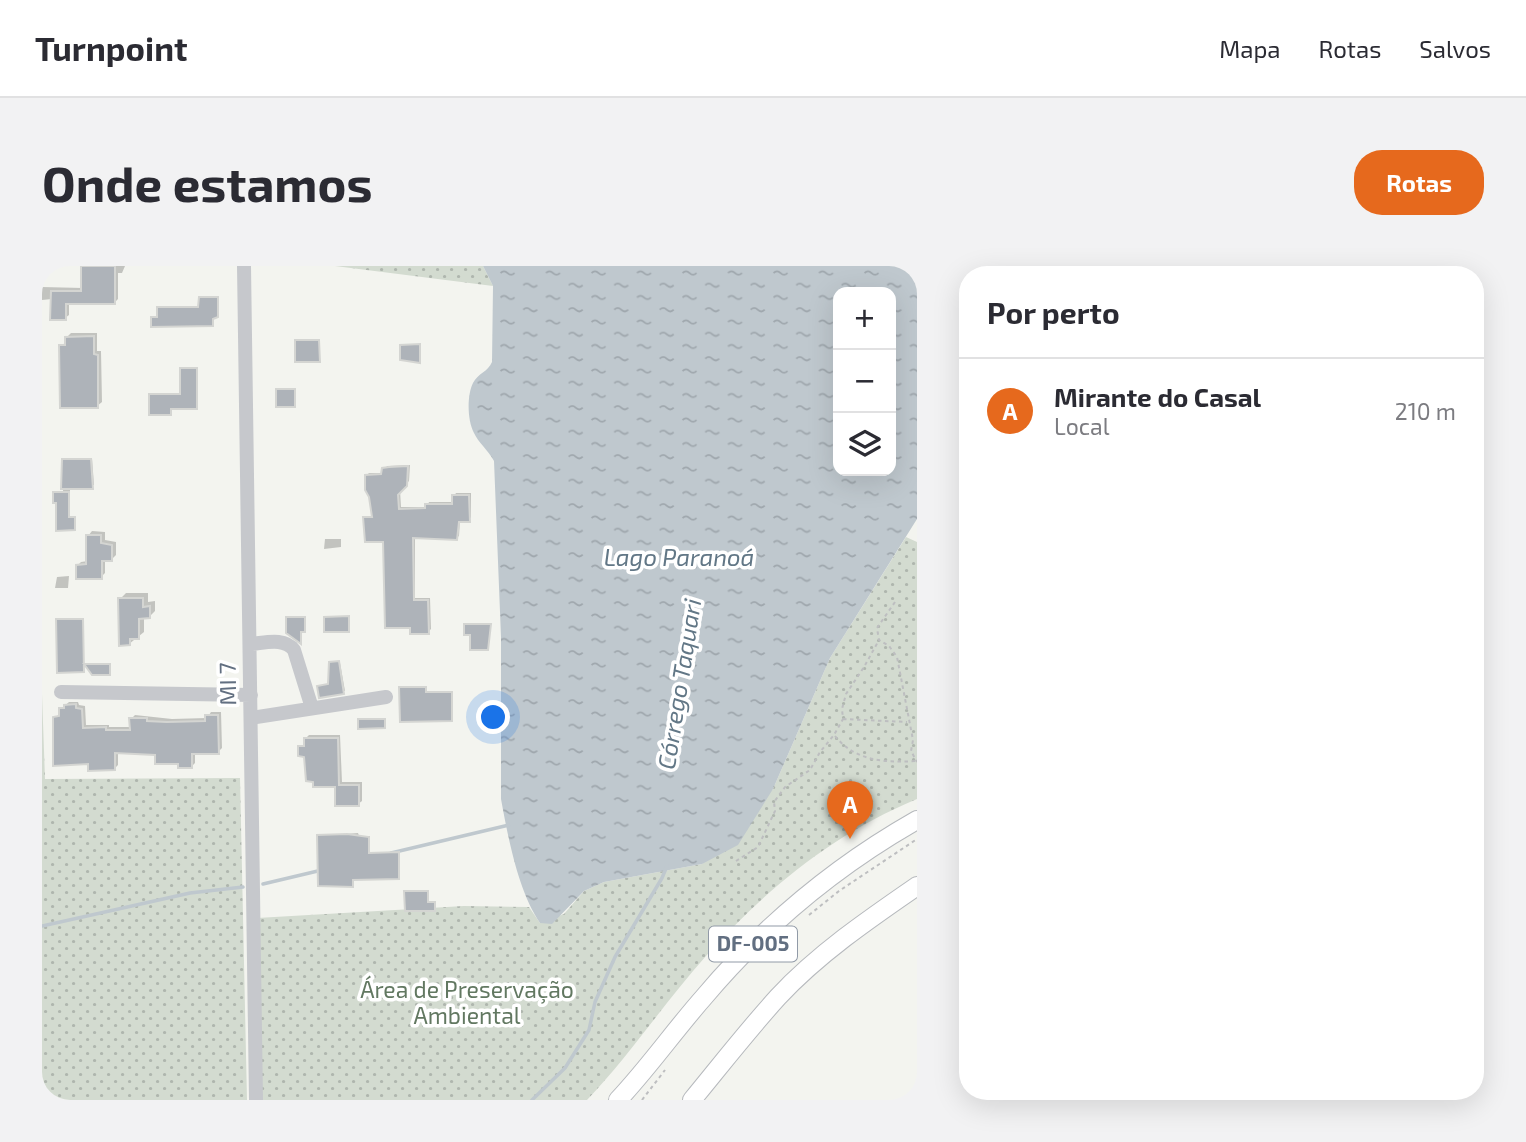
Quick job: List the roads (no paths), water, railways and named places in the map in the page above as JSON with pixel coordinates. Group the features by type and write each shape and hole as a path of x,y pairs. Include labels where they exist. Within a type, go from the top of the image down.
{"main road":[{"name":"DF-005","path":"618,1100 747,950 823,880 917,820"},
{"name":"DF-005","path":"692,1100 779,996 802,974 827,952 917,886"}],"street":[{"name":"MI 7","path":"244,266 256,1100"},
{"path":"250,644 281,641 289,644 294,650 312,708"},
{"path":"61,692 251,695"},
{"path":"251,718 386,697"}],"water":[{"name":"Lago Paranoá","path":"483,266 917,266 917,519 830,658 773,789 738,845 702,864 604,882 584,891 552,924 540,923 532,910 515,863 501,799 501,637 494,461 474,433 469,408 473,383 492,362 493,286"}],"waterway":[{"path":"391,853 509,825"},
{"name":"Córrego Taquari","path":"532,1100 565,1068 589,1030 595,1002 615,957 667,866"},
{"path":"263,884 322,870"},
{"path":"42,926 190,893 243,887"}],"place":[{"name":"Mirante do Casal","path":"850,839"}],"park label":[{"name":"Área de Preservação Ambiental","path":"467,1003"}]}
